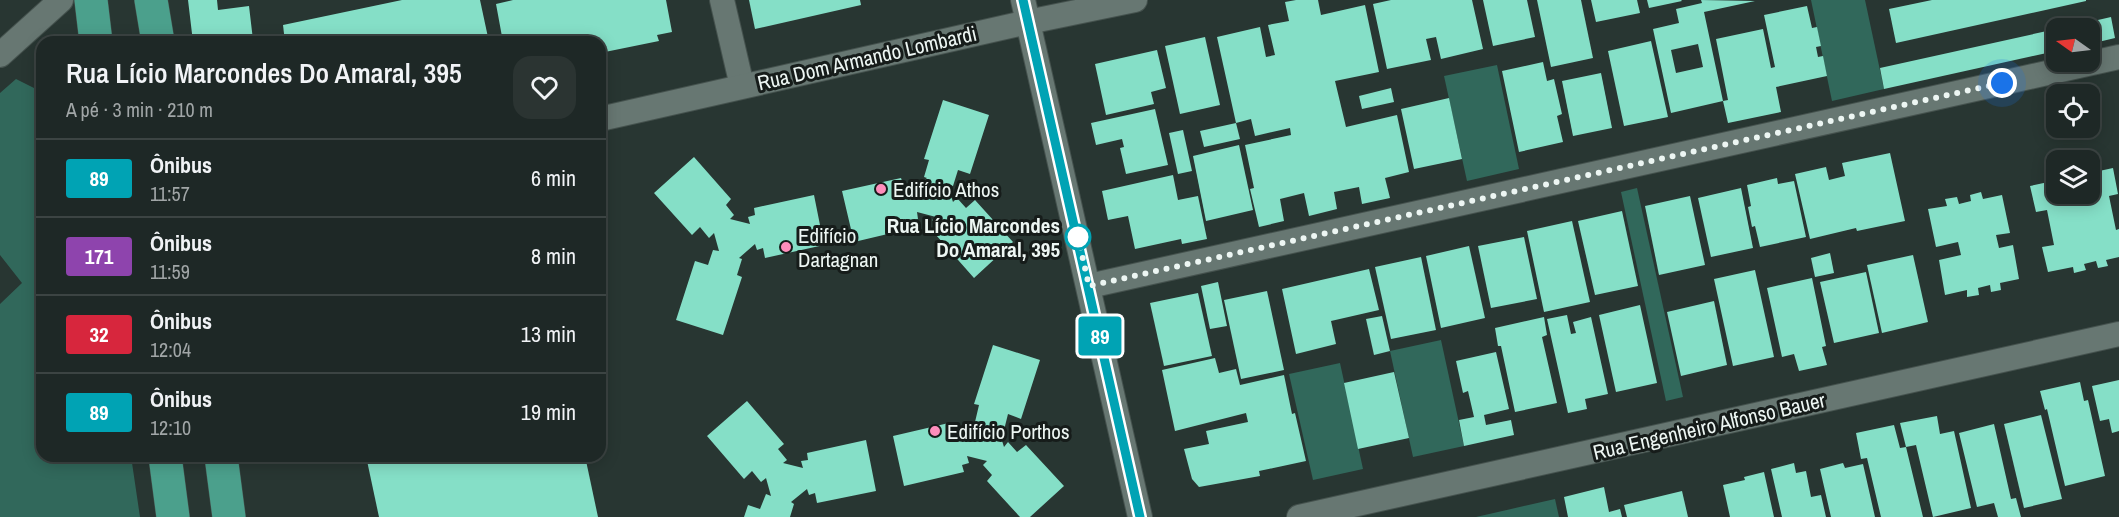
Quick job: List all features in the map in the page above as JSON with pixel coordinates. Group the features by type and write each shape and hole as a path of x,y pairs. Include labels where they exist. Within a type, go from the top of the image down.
{"highway":[{"path":"91,0 95,36"},
{"path":"151,0 157,36"},
{"path":"166,462 173,517"},
{"path":"222,462 230,517"}],"street":[{"path":"0,55 61,0"},
{"path":"722,0 742,86"},
{"name":"Rua Dom Armando Lombardi","path":"606,117 742,86 1026,11 1135,0"},
{"path":"1026,11 1140,517"},
{"path":"1089,286 2119,57"},
{"name":"Rua Engenheiro Alfonso Bauer","path":"1299,517 2119,334"}],"green space":[{"path":"1811,0 1865,0 1884,89 1832,101"},
{"path":"1497,65 1519,169 1467,181 1444,76"},
{"path":"16,79 36,89 36,462 132,462 140,517 0,517 0,304 22,283 0,255 0,93"},
{"path":"1637,188 1683,397 1666,401 1621,192"},
{"path":"1441,340 1464,446 1413,457 1390,351"},
{"path":"1340,363 1363,469 1313,480 1289,374"},
{"path":"1555,499 1559,517 1476,517"}],"building":[{"path":"188,0 217,0 218,10 249,6 253,36 192,36"},
{"path":"402,0 480,0 488,36 284,36 283,25"},
{"path":"513,0 666,0 672,32 657,35 659,41 606,52 606,36 502,36 496,4"},
{"path":"749,0 860,0 861,5 755,29"},
{"path":"1318,0 1321,15 1365,5 1379,72 1335,81 1346,127 1397,115 1409,172 1385,178 1390,198 1362,204 1359,187 1334,192 1337,209 1309,216 1304,193 1280,199 1284,221 1259,227 1250,189 1254,188 1245,145 1291,135 1290,128 1255,136 1251,119 1236,123 1217,37 1260,27 1266,57 1275,55 1268,25 1289,21 1285,2"},
{"path":"1391,0 1472,0 1483,49 1441,59 1436,37 1426,39 1431,60 1387,69 1373,4"},
{"path":"1483,0 1527,0 1535,37 1493,46"},
{"path":"1537,0 1581,0 1593,58 1551,67"},
{"path":"1591,0 1637,0 1640,13 1596,22"},
{"path":"1647,0 1681,0 1682,1 1649,8"},
{"path":"1701,0 1755,1 1704,12 1723,101 1671,113 1653,29 1679,23 1676,9 1702,3","holes":["1698,44 1703,67 1676,73 1671,50"]},
{"path":"1932,0 2086,1 1896,43 1889,9"},
{"path":"1807,6 1812,28 1817,27 1821,46 1816,47 1818,57 1823,56 1827,76 1776,87 1781,112 1728,123 1723,101 1728,100 1716,39 1763,29 1771,68 1775,67 1764,15"},
{"path":"2111,17 2115,38 2100,42 2100,20"},
{"path":"2046,31 2046,53 1884,89 1880,68"},
{"path":"1205,37 1220,105 1180,114 1165,46"},
{"path":"1651,41 1668,117 1624,126 1608,51"},
{"path":"1157,50 1166,88 1151,92 1154,104 1106,115 1095,64"},
{"path":"1543,62 1547,81 1554,79 1562,114 1557,116 1563,142 1519,152 1502,71"},
{"path":"1601,73 1612,128 1573,136 1562,81"},
{"path":"1391,88 1394,102 1362,109 1359,96"},
{"path":"1449,98 1462,159 1414,169 1401,109"},
{"name":"Edifício Athos","path":"943,100 989,115 970,174 958,170 953,186 947,184 953,202 957,198 966,208 975,200 1013,242 974,278 936,235 941,230 932,220 936,217 917,212 918,219 911,220 913,228 854,242 842,191 901,178 904,187 910,186 911,192 927,178 924,177 929,160 924,159"},
{"path":"1155,109 1168,165 1126,174 1120,148 1124,147 1122,139 1096,145 1091,123"},
{"path":"1236,123 1240,139 1204,147 1200,131"},
{"path":"1183,130 1192,171 1178,174 1169,133"},
{"path":"1239,145 1253,210 1206,221 1193,156"},
{"path":"1890,153 1905,221 1857,231 1856,228 1810,239 1795,174 1826,167 1829,180 1845,176 1842,163"},
{"name":"Edifício Dartagnan","path":"694,157 731,199 726,205 734,215 730,219 750,224 748,217 755,215 754,208 814,195 824,245 765,258 763,248 757,250 755,244 739,258 742,259 737,275 742,277 723,335 676,320 695,261 708,265 713,250 719,251 714,233 709,238 700,227 692,235 654,193"},
{"path":"2113,168 2118,194 2109,196 2116,230 2119,229 2119,257 2106,260 2108,266 2098,268 2096,261 2084,264 2086,270 2074,273 2073,267 2048,272 2042,247 2054,245 2047,210 2036,212 2030,186 2046,183 2046,204 2100,204 2100,171"},
{"path":"1173,175 1178,200 1198,196 1207,239 1182,244 1181,239 1135,249 1128,216 1108,220 1102,191"},
{"path":"1777,178 1778,184 1794,181 1806,237 1760,247 1755,226 1752,227 1747,185"},
{"path":"1741,188 1753,248 1711,257 1698,198"},
{"path":"1981,192 1983,199 2002,195 2010,233 1996,235 1999,248 2013,245 2019,279 2000,283 2001,290 1991,292 1990,285 1978,288 1979,295 1967,297 1967,290 1945,295 1939,260 1961,255 1958,242 1936,247 1928,209 1947,206 1945,199 1957,197 1959,204 1971,201 1970,195"},
{"path":"1690,196 1705,265 1659,275 1645,206"},
{"path":"1622,211 1638,286 1595,295 1578,221"},
{"path":"1572,221 1590,302 1544,312 1527,231"},
{"path":"1524,237 1537,299 1491,308 1478,246"},
{"path":"1469,246 1485,318 1441,328 1426,256"},
{"path":"1830,253 1834,273 1815,277 1811,258"},
{"path":"1913,255 1928,322 1882,333 1867,265"},
{"path":"1421,257 1436,330 1391,339 1375,267"},
{"path":"1369,269 1379,310 1331,321 1336,344 1296,354 1282,289"},
{"path":"1755,270 1774,357 1733,366 1714,279"},
{"path":"1866,272 1879,333 1834,343 1820,282"},
{"path":"1812,278 1826,346 1822,347 1827,365 1799,371 1794,354 1782,357 1767,288"},
{"path":"1218,282 1227,326 1210,329 1201,286"},
{"path":"1267,291 1284,370 1241,379 1224,300"},
{"path":"1198,293 1212,356 1164,366 1150,303"},
{"path":"1714,301 1727,365 1681,376 1667,312"},
{"path":"1640,305 1657,383 1616,392 1599,315"},
{"path":"1567,315 1571,334 1576,333 1573,322 1591,317 1608,394 1585,399 1587,409 1568,413 1547,319"},
{"path":"1382,316 1390,351 1374,355 1366,319"},
{"path":"1544,317 1547,335 1542,337 1557,403 1515,412 1495,328"},
{"name":"Edifício Porthos","path":"993,345 1040,360 1021,419 1008,414 1004,430 998,428 1004,447 1008,442 1017,452 1026,445 1064,486 1030,517 1020,517 987,481 992,475 983,465 987,461 967,456 969,463 962,465 964,472 904,486 893,436 953,422 954,432 961,430 962,436 978,422 975,422 979,405 974,404"},
{"path":"1496,352 1509,409 1484,415 1486,425 1511,420 1514,435 1464,446 1459,420 1474,417 1468,391 1463,393 1456,361"},
{"path":"1215,358 1219,373 1236,369 1240,385 1284,375 1292,414 1295,413 1306,461 1259,471 1260,476 1199,487 1192,479 1184,449 1209,444 1206,431 1248,422 1246,413 1175,431 1162,370"},
{"path":"1394,372 1409,438 1358,449 1344,383"},
{"path":"2119,380 2119,431 2112,433 2109,419 2100,421 2092,386"},
{"path":"2080,382 2084,401 2088,400 2105,476 2065,486 2047,409 2045,410 2040,391"},
{"path":"747,401 784,444 778,449 787,460 783,463 803,468 801,461 808,460 807,453 866,440 876,491 817,503 815,493 809,495 807,489 791,502 794,504 790,517 744,517 748,505 760,509 766,494 771,496 766,478 761,482 752,471 744,479 707,436"},
{"path":"2041,415 2062,499 2024,508 2004,424"},
{"path":"1937,416 1940,434 1954,431 1971,508 1933,517 1916,445 1906,447 1900,423"},
{"path":"1994,424 2011,499 2016,498 2021,517 1998,517 1994,503 1977,507 1959,433"},
{"path":"1894,425 1900,448 1906,447 1923,517 1881,517 1867,458 1861,459 1856,433"},
{"path":"367,462 586,462 598,517 379,517"},
{"path":"1794,463 1796,473 1806,471 1811,497 1821,495 1826,517 1782,517 1771,469"},
{"path":"1843,463 1845,468 1863,464 1875,517 1831,517 1820,469"},
{"path":"1764,472 1774,517 1730,517 1723,485 1745,480 1744,477"},
{"path":"1604,487 1609,512 1620,509 1622,517 1568,517 1564,497"},
{"path":"1682,491 1688,517 1627,517 1624,505"}],"bus line":[{"name":"89","path":"1023,0 1140,517"}],"place":[{"name":"Edifício Athos","path":"881,189"},
{"name":"Rua Lício Marcondes Do Amaral, 395","path":"1078,237"},
{"name":"Edifício Dartagnan","path":"786,247"},
{"name":"Edifício Porthos","path":"935,431"}],"route":[{"path":"1078,237 1089,286 2002,83"}]}
